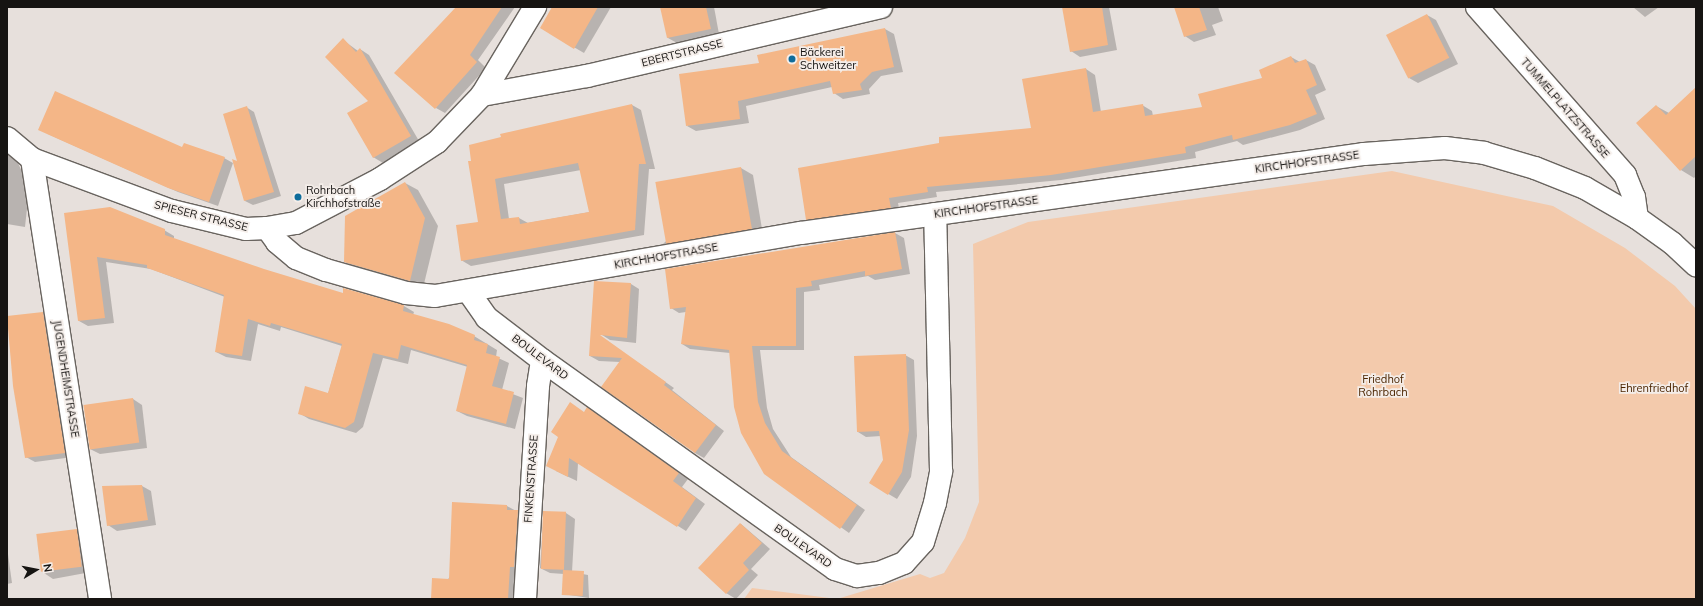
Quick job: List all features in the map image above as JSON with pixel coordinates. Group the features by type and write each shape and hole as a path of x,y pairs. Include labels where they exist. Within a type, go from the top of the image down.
{"street":[{"name":"SPIESER STRASSE","path":"7,138 32,159 172,211 246,229 267,228 296,223 380,179 437,142 482,95 535,7"},
{"name":"EBERTSTRASSE","path":"482,95 587,76 881,7"},
{"name":"TUMMELPLATZSTRASSE","path":"1477,7 1625,175 1634,197 1637,218"},
{"name":"KIRCHHOFSTRASSE","path":"267,228 277,242 296,258 326,270 406,293 435,296 687,252 935,214 1364,154 1445,148 1484,153 1535,168 1585,188 1637,218 1672,243 1696,265"},
{"name":"JUGENDHEIMSTRASSE","path":"32,159 100,599"},
{"name":"BOULEVARD","path":"468,291 487,318 542,360 835,569 857,576 879,573 904,563 923,542 935,503 941,471 935,214"},
{"name":"FINKENSTRASSE","path":"524,599 538,386 542,360"}],"green space":[{"name":"Friedhof Rohrbach","path":"1392,171 1553,206 1625,248 1675,286 1696,309 1696,599 837,599 920,574 930,578 944,573 965,538 979,502 973,244 1028,222"},
{"path":"752,588 837,599 744,599"}],"building":[{"path":"456,7 502,7 470,55 477,62 435,109 394,73"},
{"path":"552,7 598,7 574,49 540,28"},
{"path":"660,7 706,7 711,29 667,38"},
{"path":"1062,7 1102,7 1108,45 1070,52"},
{"path":"1174,7 1199,7 1207,30 1184,37"},
{"path":"1427,14 1449,58 1408,79 1386,35"},
{"path":"885,28 894,67 872,72 860,84 862,90 833,94 830,81 738,101 740,119 686,126 679,74 759,63 757,55"},
{"path":"343,38 356,52 360,48 411,136 373,158 347,113 368,101 325,57"},
{"path":"1291,56 1295,63 1306,59 1317,85 1306,90 1317,114 1290,125 1233,140 1232,135 1185,147 1186,153 1051,175 927,187 928,192 889,198 891,208 806,220 798,168 939,143 939,137 1031,128 1022,79 1086,68 1093,112 1143,104 1145,116 1202,107 1198,94 1262,78 1259,70"},
{"path":"1696,87 1696,156 1680,171 1636,123 1656,105 1666,115"},
{"path":"55,91 182,147 184,143 225,157 209,202 168,188 38,130"},
{"path":"632,104 646,164 639,164 635,230 461,261 456,225 478,222 468,161 471,161 469,145 501,137 500,134","holes":["578,163 589,212 520,224 519,217 501,219 495,179"]},
{"path":"247,106 274,192 244,201 232,159 237,161 223,114"},
{"path":"741,167 752,229 666,244 655,182"},
{"path":"405,182 425,218 410,281 344,262 345,216"},
{"path":"110,207 165,229 165,235 264,269 343,293 343,288 404,305 403,311 449,324 475,335 474,340 488,344 486,353 500,357 492,386 514,392 506,424 456,411 467,365 401,345 398,359 373,353 354,422 345,428 298,414 305,386 328,393 342,344 271,323 270,326 248,319 242,356 215,352 224,295 147,268 147,265 97,257 105,318 78,321 64,213"},
{"path":"895,232 902,269 865,276 865,271 811,281 812,286 796,288 796,346 752,346 758,402 765,423 782,451 857,505 840,529 764,474 741,433 734,407 729,350 681,344 686,307 670,309 665,269"},
{"path":"594,281 631,283 627,338 600,335 666,382 664,385 716,425 695,453 601,387 622,358 589,356"},
{"path":"43,312 65,453 25,458 13,386 7,316"},
{"path":"906,354 909,430 902,472 888,495 869,483 883,460 879,431 857,432 854,356"},
{"path":"133,398 139,443 90,450 83,405"},
{"path":"570,402 584,412 587,407 679,473 673,481 696,498 677,527 569,458 568,477 546,466 558,437 551,432"},
{"path":"142,485 148,520 107,526 102,486"},
{"path":"452,502 507,505 507,510 518,510 514,567 510,567 508,599 431,599 432,578 449,579"},
{"path":"543,511 566,512 564,570 541,569"},
{"path":"740,523 762,543 743,563 749,570 726,594 698,568"},
{"path":"77,529 82,567 41,572 36,534"},
{"path":"563,570 584,571 583,596 562,595"}],"place":[{"name":"Bäckerei Schweitzer","path":"792,59"},
{"name":"Rohrbach Kirchhofstraße","path":"298,197"}],"park label":[{"name":"Ehrenfriedhof","path":"1654,388"}]}
